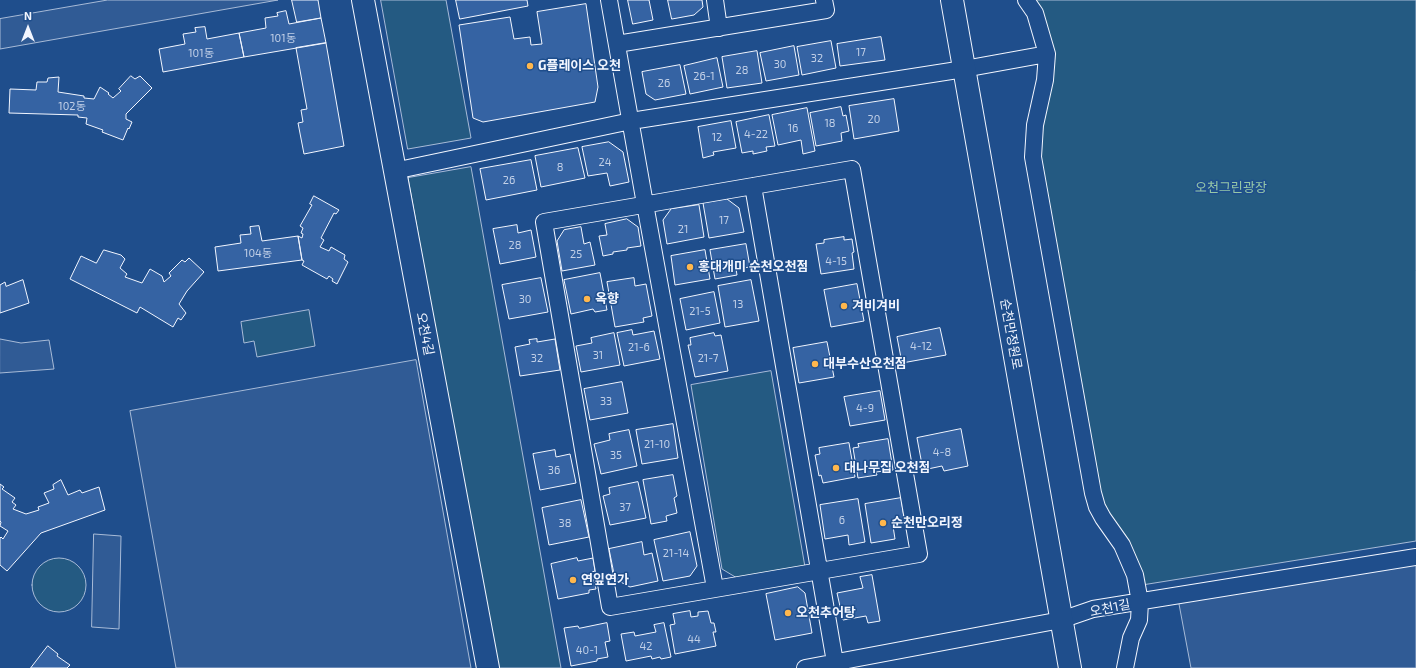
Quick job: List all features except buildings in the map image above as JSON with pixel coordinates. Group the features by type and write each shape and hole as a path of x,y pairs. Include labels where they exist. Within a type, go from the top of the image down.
{"main road":[{"name":"오천4길","path":"363,0 488,668"},
{"name":"순천만정원로","path":"952,0 1070,668"}],"street":[{"path":"609,0 715,588"},
{"path":"715,0 719,28"},
{"path":"617,44 826,10 824,0"},
{"path":"1026,0 1035,13 1047,54 1045,80 1033,144 1033,157 1093,492 1097,507 1122,545 1128,557 1135,575 1140,602 1139,620 1132,638 1125,668"},
{"path":"394,171 631,121 964,69 1047,54"},
{"path":"852,169 919,554 610,607 544,222 753,186 852,169"},
{"path":"753,186 836,666"},
{"name":"오천1길","path":"805,668 836,666 1061,620 1093,609 1416,557"}],"green space":[{"path":"381,0 446,0 471,138 408,149"},
{"name":"오천그린광장","path":"1031,0 1416,0 1416,541 1142,585 1101,506 1038,164 1039,137 1048,102"},
{"path":"471,167 561,668 496,668 408,178"},
{"path":"309,310 315,346 257,357 254,341 244,343 241,322"},
{"path":"771,371 805,567 737,578 722,569 691,385"},
{"path":"54,558 64,558 74,562 82,570 86,580 86,590 82,600 74,608 64,612 54,612 44,608 36,600 32,590 32,580 36,570 44,562"}],"shaded area":[{"path":"108,0 278,0 0,49 0,19"},
{"path":"0,339 21,343 49,340 54,369 0,373"},
{"path":"416,360 471,668 176,668 130,411"},
{"path":"94,534 121,536 119,629 92,627"},
{"path":"1416,550 1416,668 1191,668 1176,588"}],"place":[{"name":"G플레이스 오천","path":"530,66"},
{"name":"홍대개미 순천오천점","path":"690,267"},
{"name":"옥향","path":"587,299"},
{"name":"겨비겨비","path":"844,306"},
{"name":"대부수산오천점","path":"815,364"},
{"name":"대나무집 오천점","path":"836,468"},
{"name":"순천만오리정","path":"883,523"},
{"name":"연잎연가","path":"573,580"},
{"name":"오천추어탕","path":"788,613"}]}
